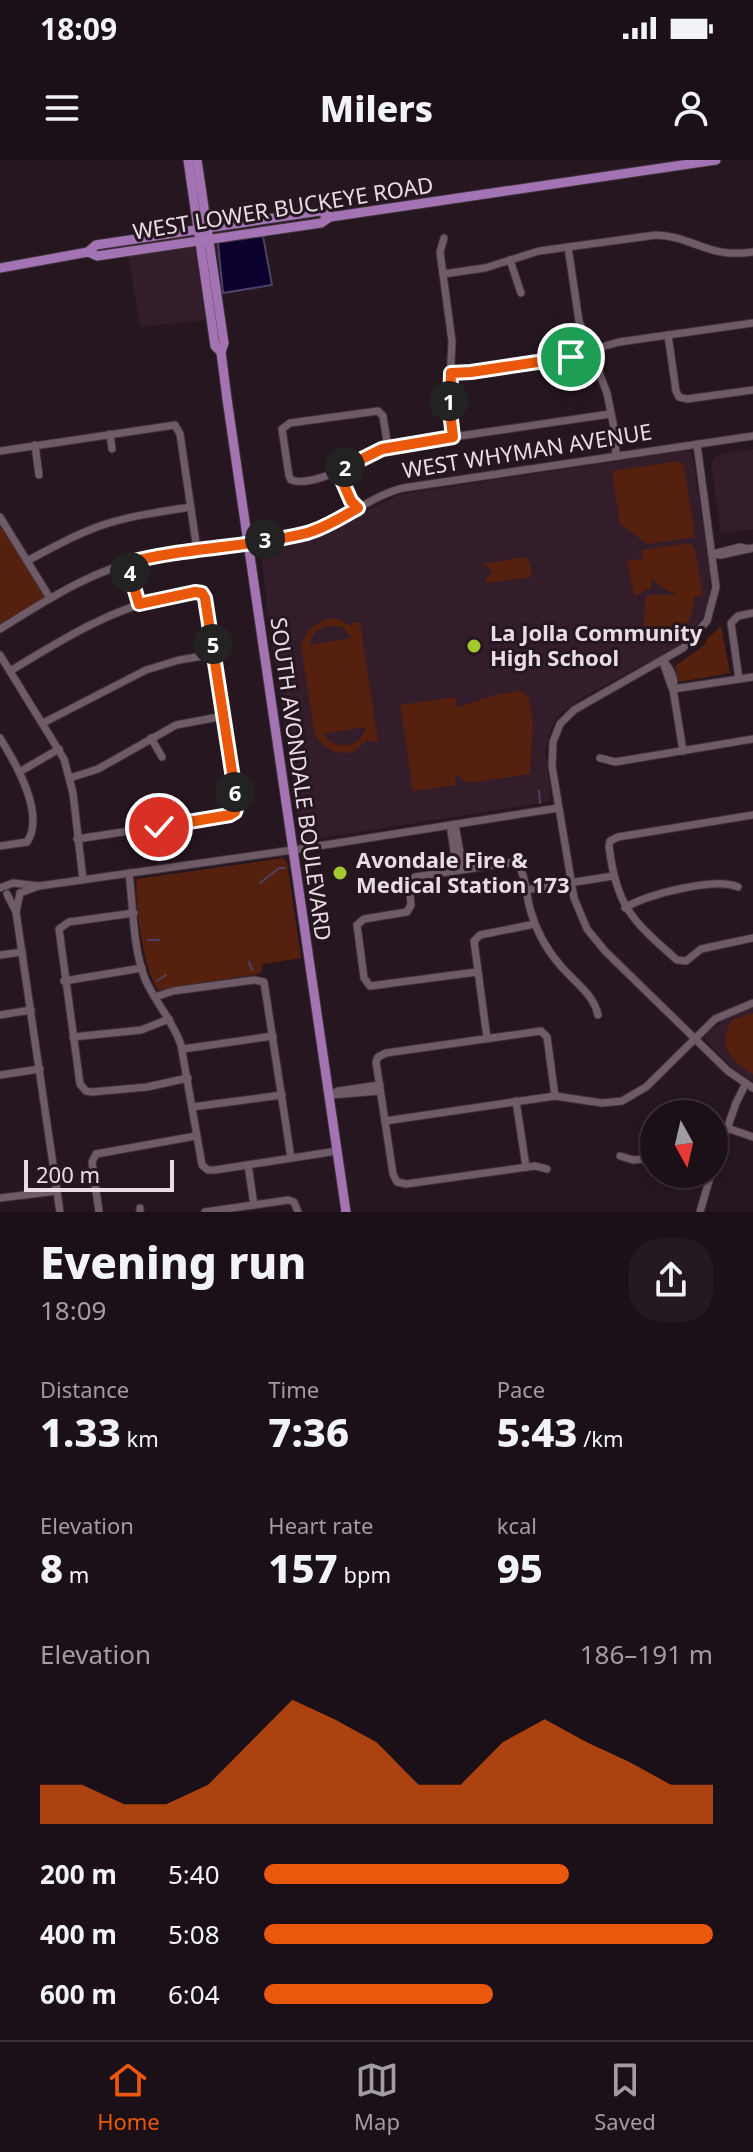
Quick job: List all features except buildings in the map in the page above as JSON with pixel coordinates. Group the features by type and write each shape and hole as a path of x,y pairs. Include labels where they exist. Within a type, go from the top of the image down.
{"main road":[{"name":"SOUTH AVONDALE BOULEVARD","path":"188,160 203,227 215,346 221,352 346,1212"},
{"path":"197,160 203,227"},
{"name":"WEST LOWER BUCKEYE ROAD","path":"0,268 88,252 97,256 321,223 330,217 716,160"},
{"path":"88,252 96,245 203,227 320,211 330,217"}],"street":[{"path":"443,274 485,268 539,251 656,235 723,254 753,252"},
{"path":"444,238 440,249 452,341 450,411 453,437"},
{"path":"694,256 698,246"},
{"path":"568,247 579,321 605,388 615,433 616,456"},
{"path":"510,260 521,293"},
{"path":"451,373 566,358 619,342 753,323"},
{"path":"668,335 679,397 687,399 753,390"},
{"path":"388,448 380,412 373,410 282,426 291,480 298,482 315,480 388,448 610,414"},
{"path":"0,451 177,426 197,550"},
{"path":"110,434 112,449"},
{"name":"WEST WHYMAN AVENUE","path":"0,629 89,577 127,563 309,532 387,493 411,486 753,436"},
{"path":"697,444 716,593 707,621 692,640 663,660 580,706 563,720 554,737 551,752 570,883 580,916 600,946 694,1038 749,1086 728,1126"},
{"path":"35,445 39,475"},
{"path":"338,471 343,475 358,508"},
{"path":"27,561 106,523 191,507"},
{"path":"0,517 50,598"},
{"path":"713,554 740,547 751,548"},
{"path":"127,563 139,604"},
{"path":"10,671 82,628 139,604 202,593 215,654 237,804 235,812 227,816 77,839"},
{"path":"739,679 732,620 753,613"},
{"path":"43,723 146,670 215,654"},
{"path":"0,655 59,749 70,778 83,880"},
{"path":"663,660 673,689 683,751"},
{"path":"673,689 753,677"},
{"path":"70,778 103,767 182,723 224,716"},
{"path":"0,738 3,748 21,771 30,806 29,840 0,846"},
{"path":"151,738 162,757"},
{"path":"600,758 615,762 753,739"},
{"path":"21,771 59,749"},
{"path":"16,912 5,895 18,888 293,850 558,808"},
{"path":"753,815 618,837 610,841 609,849 613,876 625,908 675,958 683,962 701,949 753,938"},
{"path":"453,825 451,831 460,870"},
{"path":"477,972 376,987 368,985 359,947 359,923 409,910 410,881 417,877 517,863 535,924 554,958 593,1000 598,1015"},
{"path":"129,873 142,968 183,1049 200,1162 204,1168 215,1170 337,1151"},
{"path":"525,890 613,876"},
{"path":"625,908 652,894 720,883 738,887"},
{"path":"18,888 16,912 60,1212"},
{"path":"134,913 60,926 64,981 79,1081 83,1089 89,1092 142,1088 188,1078"},
{"path":"487,1038 475,938 535,924"},
{"path":"0,955 22,952"},
{"path":"64,981 142,968"},
{"path":"155,997 173,991 262,980 266,988 291,1158"},
{"path":"385,1121 555,1096 602,1103 627,1099 646,1087 720,1015 753,1003"},
{"path":"0,1015 31,1010"},
{"path":"73,1037 141,1030 169,1019"},
{"path":"547,1169 526,1167 406,1184 397,1182 393,1174 378,1057 386,1053 544,1032 555,1096"},
{"path":"183,1049 273,1036"},
{"path":"0,1075 40,1069"},
{"path":"329,1095 338,1091 380,1088"},
{"path":"192,1107 282,1095"},
{"path":"516,1101 526,1167"},
{"path":"728,1128 753,1137"},
{"path":"99,1212 92,1166 94,1157 102,1152 196,1136"},
{"path":"620,1156 640,1159"},
{"path":"248,1165 254,1205"},
{"path":"700,1212 707,1188"},
{"path":"0,1198 57,1191"},
{"path":"205,1212 285,1200 294,1202 298,1212"}],"shaded area":[{"path":"263,236 272,285 223,293 218,244 221,240"},
{"path":"189,247 195,249 205,320 140,327 128,255"},
{"path":"753,449 753,529 721,533 711,463 717,455"},
{"name":"La Jolla Community High School","path":"685,451 691,453 693,459 710,573 708,603 702,618 686,639 578,700 558,716 545,749 551,797 548,802 302,841 267,610 263,547 321,534 400,494"},
{"path":"678,461 684,466 695,537 647,544 620,524 612,471"},
{"path":"0,517 50,598 0,629"},
{"path":"689,543 695,548 703,595 694,597 690,617 680,632 664,642 643,644 645,598 649,595 678,595 664,589 652,578 651,589 634,595 627,561 643,558 642,550"},
{"path":"525,557 530,563 532,577 485,581 493,571 482,564"},
{"path":"326,619 337,619 352,626 352,623 360,622 378,741 370,742 369,739 353,752 340,753 324,746 317,737 301,645 309,629","holes":["327,626 342,627 352,638 309,645 315,632","366,727 359,740 347,745 334,743 323,734"]},
{"path":"721,626 730,673 679,682 675,666 703,646"},
{"path":"520,691 529,698 533,723 530,774 468,783 455,774 456,785 413,791 400,705 455,697 457,708 494,695"},
{"path":"283,858 287,862 301,958 263,964 261,973 253,975 158,990 148,968 141,936 137,879"},
{"path":"753,1007 753,1082 731,1066 704,1036 730,1015"},
{"path":"753,1013 753,1075 728,1052 725,1038 732,1020"}],"waterway":[{"path":"539,791 540,803"},
{"path":"260,883 279,868 285,868"},
{"path":"148,940 159,940"},
{"path":"249,962 252,970"},
{"path":"157,981 166,975"}],"place":[{"name":"La Jolla Community High School","path":"474,646"},
{"name":"Avondale Fire & Medical Station 173","path":"340,873"}],"route":[{"path":"159,827 230,815 235,812 237,804 205,598 202,593 195,592 139,604 127,563 299,534 322,527 358,508 351,501 338,471 382,449 453,437 449,398 451,373 571,357"}]}
